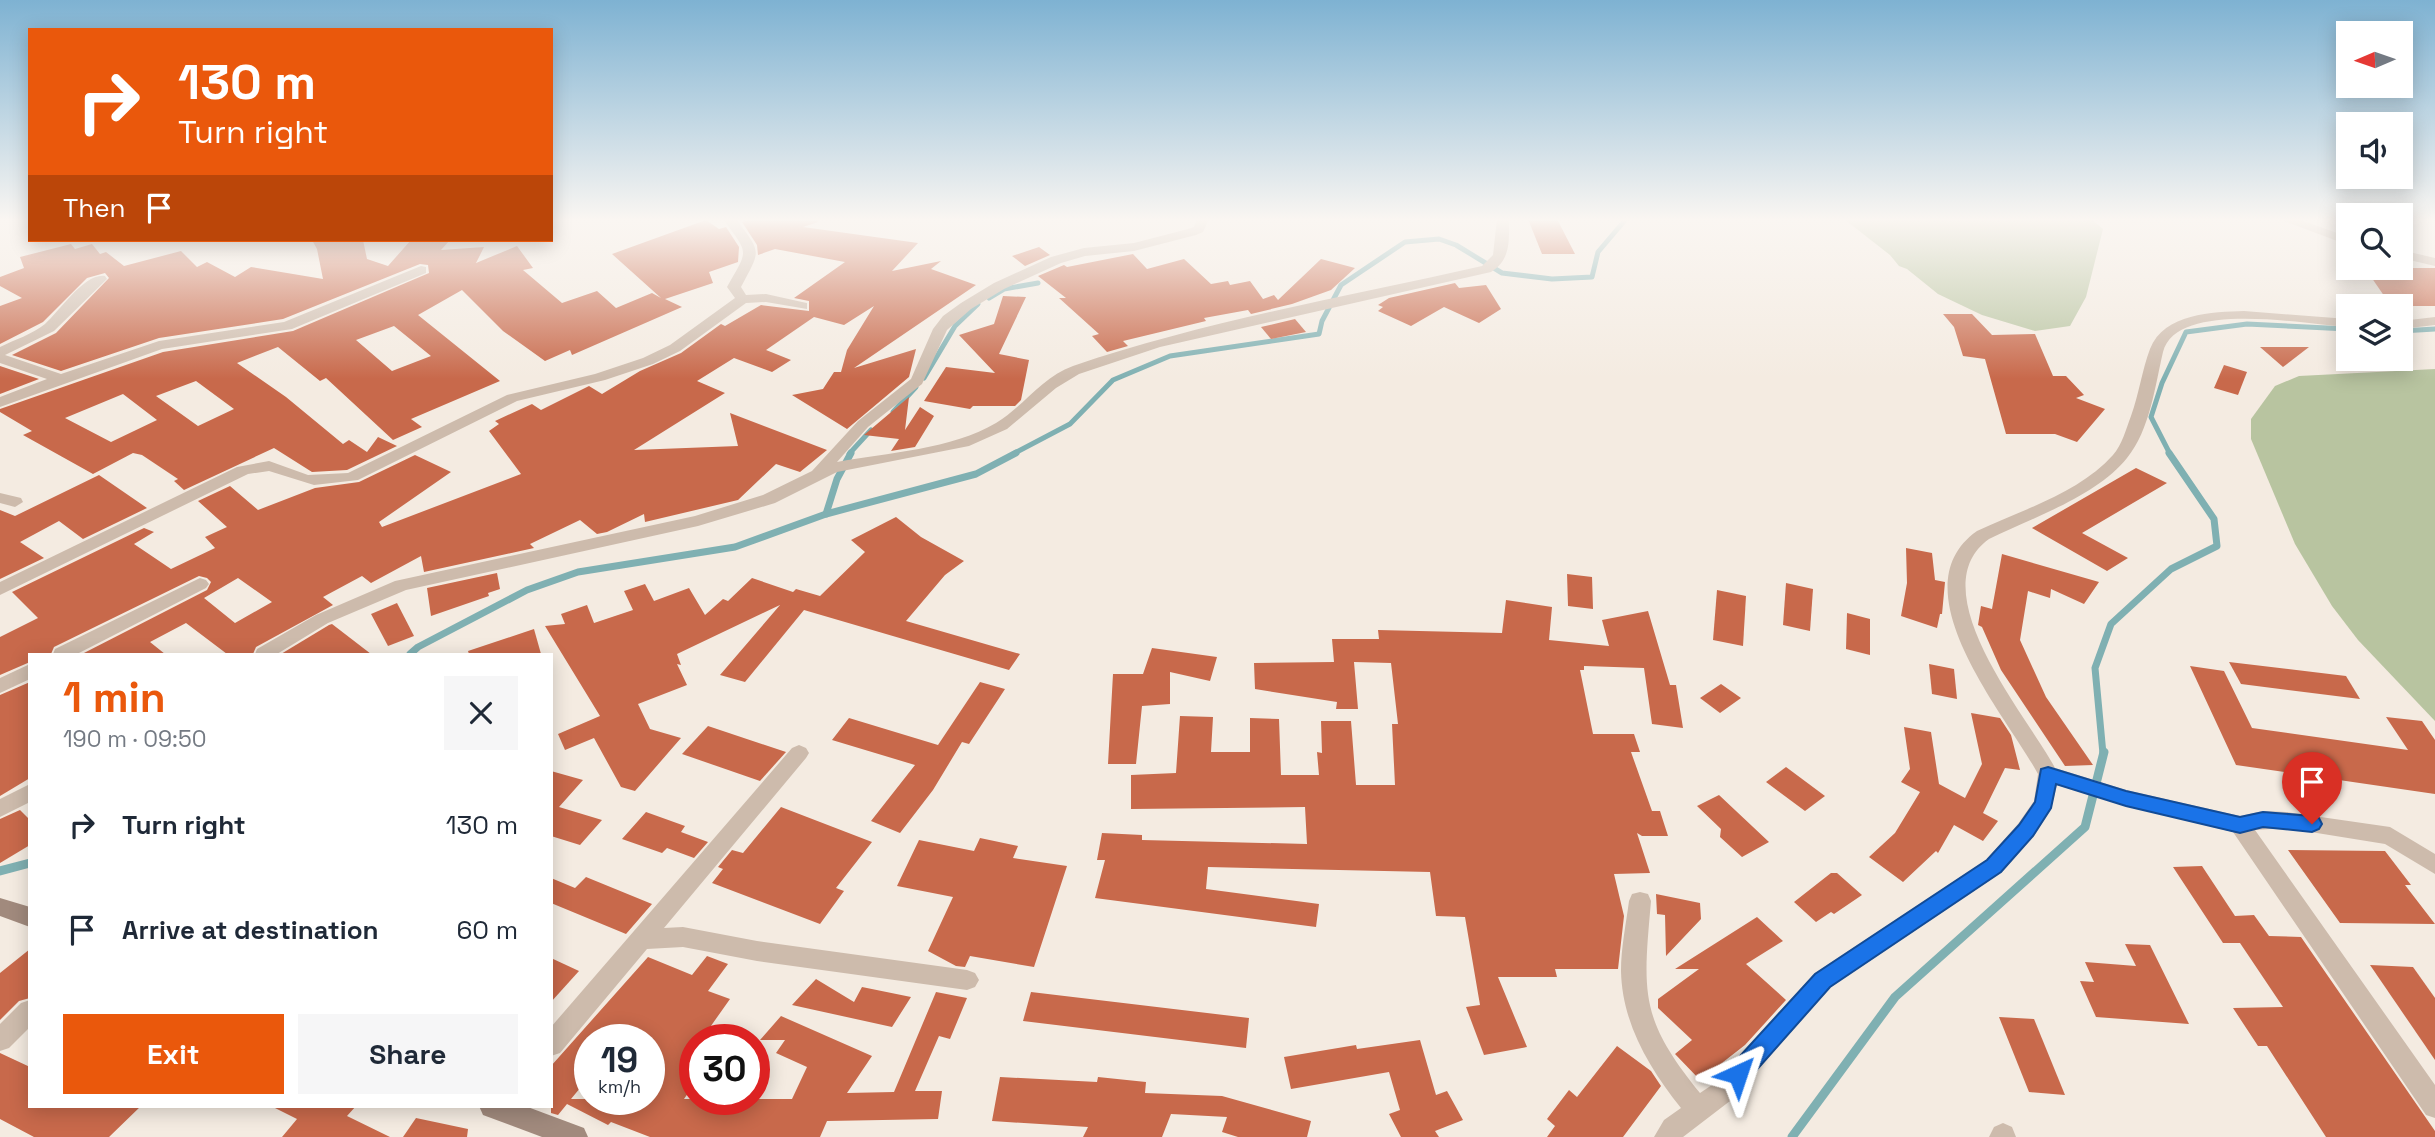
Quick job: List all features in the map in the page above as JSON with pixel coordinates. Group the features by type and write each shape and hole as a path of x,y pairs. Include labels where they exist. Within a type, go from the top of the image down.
{"street":[{"path":"0,402 159,345 287,326 418,272"},
{"path":"742,272 734,287 742,299"},
{"path":"825,471 863,424 917,382 940,329 948,319 999,286 1030,272"},
{"path":"266,653 323,619 401,585 698,521 769,499 825,471 934,450 988,434 1002,426 1051,385 1104,359 1156,344 1468,272"},
{"path":"0,352 49,328 88,287 100,279"},
{"path":"0,589 243,470 265,464 303,479 352,477 512,398 600,377 648,361 675,348 732,309 742,299 766,298 802,306"},
{"path":"1667,1137 1673,1129 1721,1093 1823,981 1994,866 2026,830 2044,803 2048,774 1989,682 1969,642 1959,609 1958,578 1969,545 1983,535 2085,484 2110,468 2123,455 2151,376 2158,345 2181,322 2200,317 2244,315 2336,322"},
{"path":"2413,324 2435,321"},
{"path":"0,358 61,379"},
{"path":"64,653 200,584"},
{"path":"0,686 28,672"},
{"path":"553,1043 799,752"},
{"path":"2048,774 2126,799 2240,825 2263,820 2287,820 2390,836 2435,865"},
{"path":"0,809 28,793"},
{"path":"2240,825 2435,1106"},
{"path":"1640,901 1633,971 1636,1002 1647,1036 1662,1064 1698,1110"},
{"path":"0,907 28,916"},
{"path":"642,939 683,937 757,951 967,980"},
{"path":"0,1040 28,1013"},
{"path":"499,1108 575,1137"}],"green space":[{"path":"1911,272 2092,272 2086,297 2070,326 2035,331 1982,315 1938,294"},
{"path":"2435,369 2435,721 2358,640 2332,606 2295,544 2251,439 2251,419 2275,386 2299,376"}],"building":[{"path":"13,272 226,272 235,277 243,272 281,272 323,279 322,272 400,272 283,319 159,338 61,371 12,355 56,333 109,278 105,273 87,278 43,322 0,344 0,306 22,298 0,286 0,277"},
{"path":"429,272 525,272 562,303 597,291 616,308 652,293 661,298 632,272 709,272 713,283 665,299 682,307 572,355 570,350 545,361 503,331 462,290 418,315 500,381 411,419 422,427 393,440 326,378 320,381 278,347 237,363 286,397 343,444 349,440 367,452 378,437 397,446 347,470 312,472 274,448 184,490 174,481 178,479 142,455 133,453 93,474 23,435 32,431 0,412 0,409 163,352 293,331","holes":["394,326 431,356 392,371 356,340","196,381 234,409 198,426 156,396","123,394 157,420 111,442 65,418"]},
{"path":"831,272 940,272 976,285 854,368 916,349 909,377 847,429 792,395 823,389 834,372 841,372 847,350 874,306 844,325 814,317 766,350 791,360 772,372 734,358 697,381 725,393 634,450 738,446 730,413 827,450 800,472 776,464 738,500 645,522 644,514 597,534 580,520 530,544 534,548 424,572 421,556 371,583 362,576 323,597 333,605 256,647 253,653 226,653 186,623 150,642 164,653 84,653 207,590 211,582 199,576 54,647 51,653 28,653 28,663 0,675 0,637 38,618 12,592 144,528 154,532 134,544 171,569 215,548 205,537 227,527 198,501 230,486 258,510 315,488 359,482 415,455 451,472 379,522 382,527 521,474 489,431 499,424 495,421 532,404 541,410 589,386 602,394 640,371 681,353 721,324 725,326 761,305 809,311 809,301 794,298","holes":["238,578 272,602 235,623 204,598"]},
{"path":"1047,272 1198,272 1211,284 1228,281 1230,285 1250,281 1263,299 1274,295 1278,300 1307,272 1351,272 1331,290 1292,304 1251,314 1248,310 1204,318 1206,321 1123,341 1128,346 1107,352 1092,336 1099,334 1059,298 1066,298 1038,276"},
{"path":"2413,272 2435,272 2435,306 2413,306 2413,294 2383,294 2373,280 2413,280"},
{"path":"1455,283 1459,288 1486,285 1501,309 1479,323 1444,307 1411,326 1378,311 1383,307 1378,305 1389,298"},
{"path":"1003,296 1026,297 999,354 1029,360 1021,400 1015,406 973,406 970,409 924,401 946,367 995,373 959,335 994,324"},
{"path":"1943,314 1972,314 1992,335 2035,334 2053,376 2066,376 2084,395 2076,398 2105,409 2077,442 2055,434 2006,434 1985,359 1963,356 1954,327"},
{"path":"1295,319 1306,332 1271,339 1261,327"},
{"path":"2260,347 2309,347 2283,367"},
{"path":"2224,365 2247,372 2238,395 2214,388"},
{"path":"0,366 39,379 0,394"},
{"path":"909,397 905,430 920,407 934,416 915,447 891,451 899,439 864,435"},
{"path":"2136,468 2167,483 2082,533 2128,558 2107,571 2032,528"},
{"path":"99,475 147,508 83,539 59,521 20,542 44,558 0,579 0,510 15,516"},
{"path":"896,517 921,537 964,561 945,575 906,621 1020,654 1009,670 804,610 745,682 720,675 780,605 677,654 681,665 677,664 687,685 638,704 650,729 681,738 635,791 621,787 594,738 565,750 558,734 600,716 545,626 565,624 561,614 587,605 594,623 633,610 624,591 645,584 654,601 689,588 705,615 723,599 728,601 752,578 793,592 796,589 820,596 865,552 851,540"},
{"path":"1906,548 1932,553 1935,580 1945,582 1942,614 1937,628 1901,616 1907,583"},
{"path":"2002,554 2099,582 2084,604 2051,589 2050,598 2028,591 2020,640 2046,697 2093,765 2065,766 2001,670 1982,627 1978,625 1981,606 1992,609"},
{"path":"497,573 500,589 488,593 489,596 431,616 427,588"},
{"path":"1567,574 1592,577 1593,609 1568,606"},
{"path":"1786,583 1813,589 1810,631 1783,625"},
{"path":"1717,590 1746,596 1743,646 1713,640"},
{"path":"1506,600 1552,607 1549,640 1609,646 1602,620 1648,611 1670,685 1676,685 1683,728 1652,724 1644,668 1584,666 1584,670 1580,670 1593,734 1634,734 1640,752 1631,752 1652,811 1660,811 1668,836 1642,836 1637,833 1650,873 1614,874 1624,916 1618,969 1555,969 1557,977 1498,977 1527,1047 1484,1055 1466,1007 1480,1005 1465,917 1436,916 1430,872 1208,867 1206,889 1319,904 1316,927 1095,898 1105,860 1097,860 1102,833 1142,835 1142,840 1307,844 1305,807 1131,809 1131,775 1176,773 1180,716 1213,717 1211,752 1250,752 1250,718 1279,719 1281,775 1319,775 1317,752 1322,753 1321,721 1351,721 1356,785 1395,785 1392,724 1398,724 1391,663 1354,662 1358,709 1336,709 1337,702 1255,689 1254,663 1334,662 1332,639 1379,639 1378,630 1502,633"},
{"path":"397,603 414,636 388,646 371,614"},
{"path":"1847,613 1870,619 1870,655 1846,649"},
{"path":"332,624 370,653 283,653"},
{"path":"534,629 541,653 469,653 468,651"},
{"path":"1152,648 1217,657 1210,681 1170,672 1170,704 1142,706 1136,764 1108,764 1113,674 1143,674"},
{"path":"2229,662 2346,676 2360,699 2241,684"},
{"path":"1929,664 1954,669 1957,699 1932,694"},
{"path":"2190,666 2224,671 2252,728 2408,750 2386,717 2422,721 2435,740 2435,794 2236,765"},
{"path":"980,682 1005,689 969,744 962,742 933,790 900,833 871,821 915,765 832,740 849,718 938,745"},
{"path":"28,683 28,779 0,796 0,695"},
{"path":"1721,684 1741,698 1720,713 1700,698"},
{"path":"1971,713 2000,718 2011,735 2020,770 2005,768 1983,813 1998,821 1983,841 1954,825 1938,853 1936,851 1903,882 1869,857 1895,833 1920,792 1901,782 1910,769 1904,727 1931,732 1939,784 1965,798 1982,764"},
{"path":"708,726 786,752 760,781 682,754"},
{"path":"1786,767 1825,796 1805,811 1766,782"},
{"path":"553,772 583,780 559,807 602,820 580,845 553,837"},
{"path":"1719,795 1769,842 1742,857 1720,837 1721,829 1697,806"},
{"path":"781,807 872,842 836,888 844,891 820,924 712,883 723,869 718,867 732,850 743,853"},
{"path":"20,810 28,818 28,846 0,863 0,819"},
{"path":"646,812 685,826 681,832 708,842 694,858 667,848 662,853 622,839"},
{"path":"980,838 1018,846 1013,858 1067,866 1034,967 970,956 965,967 956,966 928,951 953,897 897,886 919,840 974,851"},
{"path":"2288,850 2385,851 2411,885 2405,885 2435,924 2340,923"},
{"path":"2202,866 2235,916 2254,915 2269,936 2301,937 2435,1131 2435,1137 2326,1137 2267,1046 2258,1046 2233,1008 2283,1007 2240,943 2223,943 2173,867"},
{"path":"1831,873 1837,873 1862,895 1834,914 1831,912 1816,922 1794,902"},
{"path":"586,877 652,904 626,934 553,904 553,879 575,888"},
{"path":"1656,894 1700,903 1701,919 1666,956 1665,915 1657,914"},
{"path":"1757,917 1783,941 1746,964 1786,1000 1745,1045 1700,1080 1675,1054 1692,1040 1658,1008 1658,999 1699,969 1675,969"},
{"path":"2125,944 2150,945 2189,1024 2096,1017 2080,981 2094,982 2085,962 2136,966"},
{"path":"28,951 28,999 19,1001 0,1020 0,973"},
{"path":"707,956 728,964 708,991 730,999 712,1024 679,1024 679,1115 770,1115 770,1099 792,1099 807,1067 776,1053 785,1040 770,1040 770,1029 781,1016 872,1056 847,1093 894,1092 936,992 967,998 950,1039 939,1036 915,1091 942,1091 938,1119 827,1121 820,1137 650,1137 611,1122 608,1125 588,1115 665,1115 665,1024 588,1024 648,957 692,975"},
{"path":"553,959 579,971 553,1000"},
{"path":"2370,965 2413,967 2435,998 2435,1060"},
{"path":"816,979 854,1002 862,987 911,997 892,1027 792,1005"},
{"path":"1031,992 1249,1018 1246,1048 1023,1021"},
{"path":"1999,1017 2034,1019 2065,1095 2029,1092"},
{"path":"574,1040 574,1095 571,1099 574,1099 574,1108 567,1104 558,1115 551,1113 553,1064"},
{"path":"1420,1040 1436,1095 1447,1091 1463,1120 1435,1131 1439,1137 1401,1137 1389,1114 1400,1110 1389,1072 1291,1089 1284,1057 1356,1045 1357,1049"},
{"path":"1617,1046 1651,1071 1661,1086 1623,1137 1547,1137 1555,1126 1547,1119 1569,1090 1577,1097"},
{"path":"0,1053 28,1066 28,1108 139,1108 109,1137 34,1137 0,1119"},
{"path":"1000,1077 1097,1082 1098,1077 1146,1082 1145,1093 1222,1096 1311,1121 1307,1137 1238,1137 1222,1132 1227,1117 1171,1114 1162,1137 1083,1137 1088,1127 992,1121"},
{"path":"275,1108 354,1108 347,1116 390,1137 282,1137 297,1119"},
{"path":"416,1118 468,1129 467,1137 403,1137"}],"waterway":[{"path":"1013,454 1070,424 1113,380 1170,356 1319,334 1322,321 1341,285 1360,272"},
{"path":"1500,272 1552,279 1592,277 1593,272"},
{"path":"989,298 1004,289 1038,283"},
{"path":"924,378 955,326 978,304"},
{"path":"2170,454 2151,417 2162,383 2186,332 2247,324 2336,328"},
{"path":"2413,330 2435,329"},
{"path":"893,412 916,387"},
{"path":"849,454 871,430"},
{"path":"826,514 837,479 851,453"},
{"path":"826,514 976,474 1016,453"},
{"path":"2103,754 2095,668 2111,624 2171,569 2217,546 2214,519 2169,453"},
{"path":"411,653 527,590 578,572 735,547 826,514"},
{"path":"1792,1137 1895,997 2085,827 2104,752"},
{"path":"0,871 28,864"}],"route":[{"path":"1738,1074 1823,981 1994,866 2026,830 2044,803 2048,774 2126,799 2240,825 2263,820 2312,824"}]}
